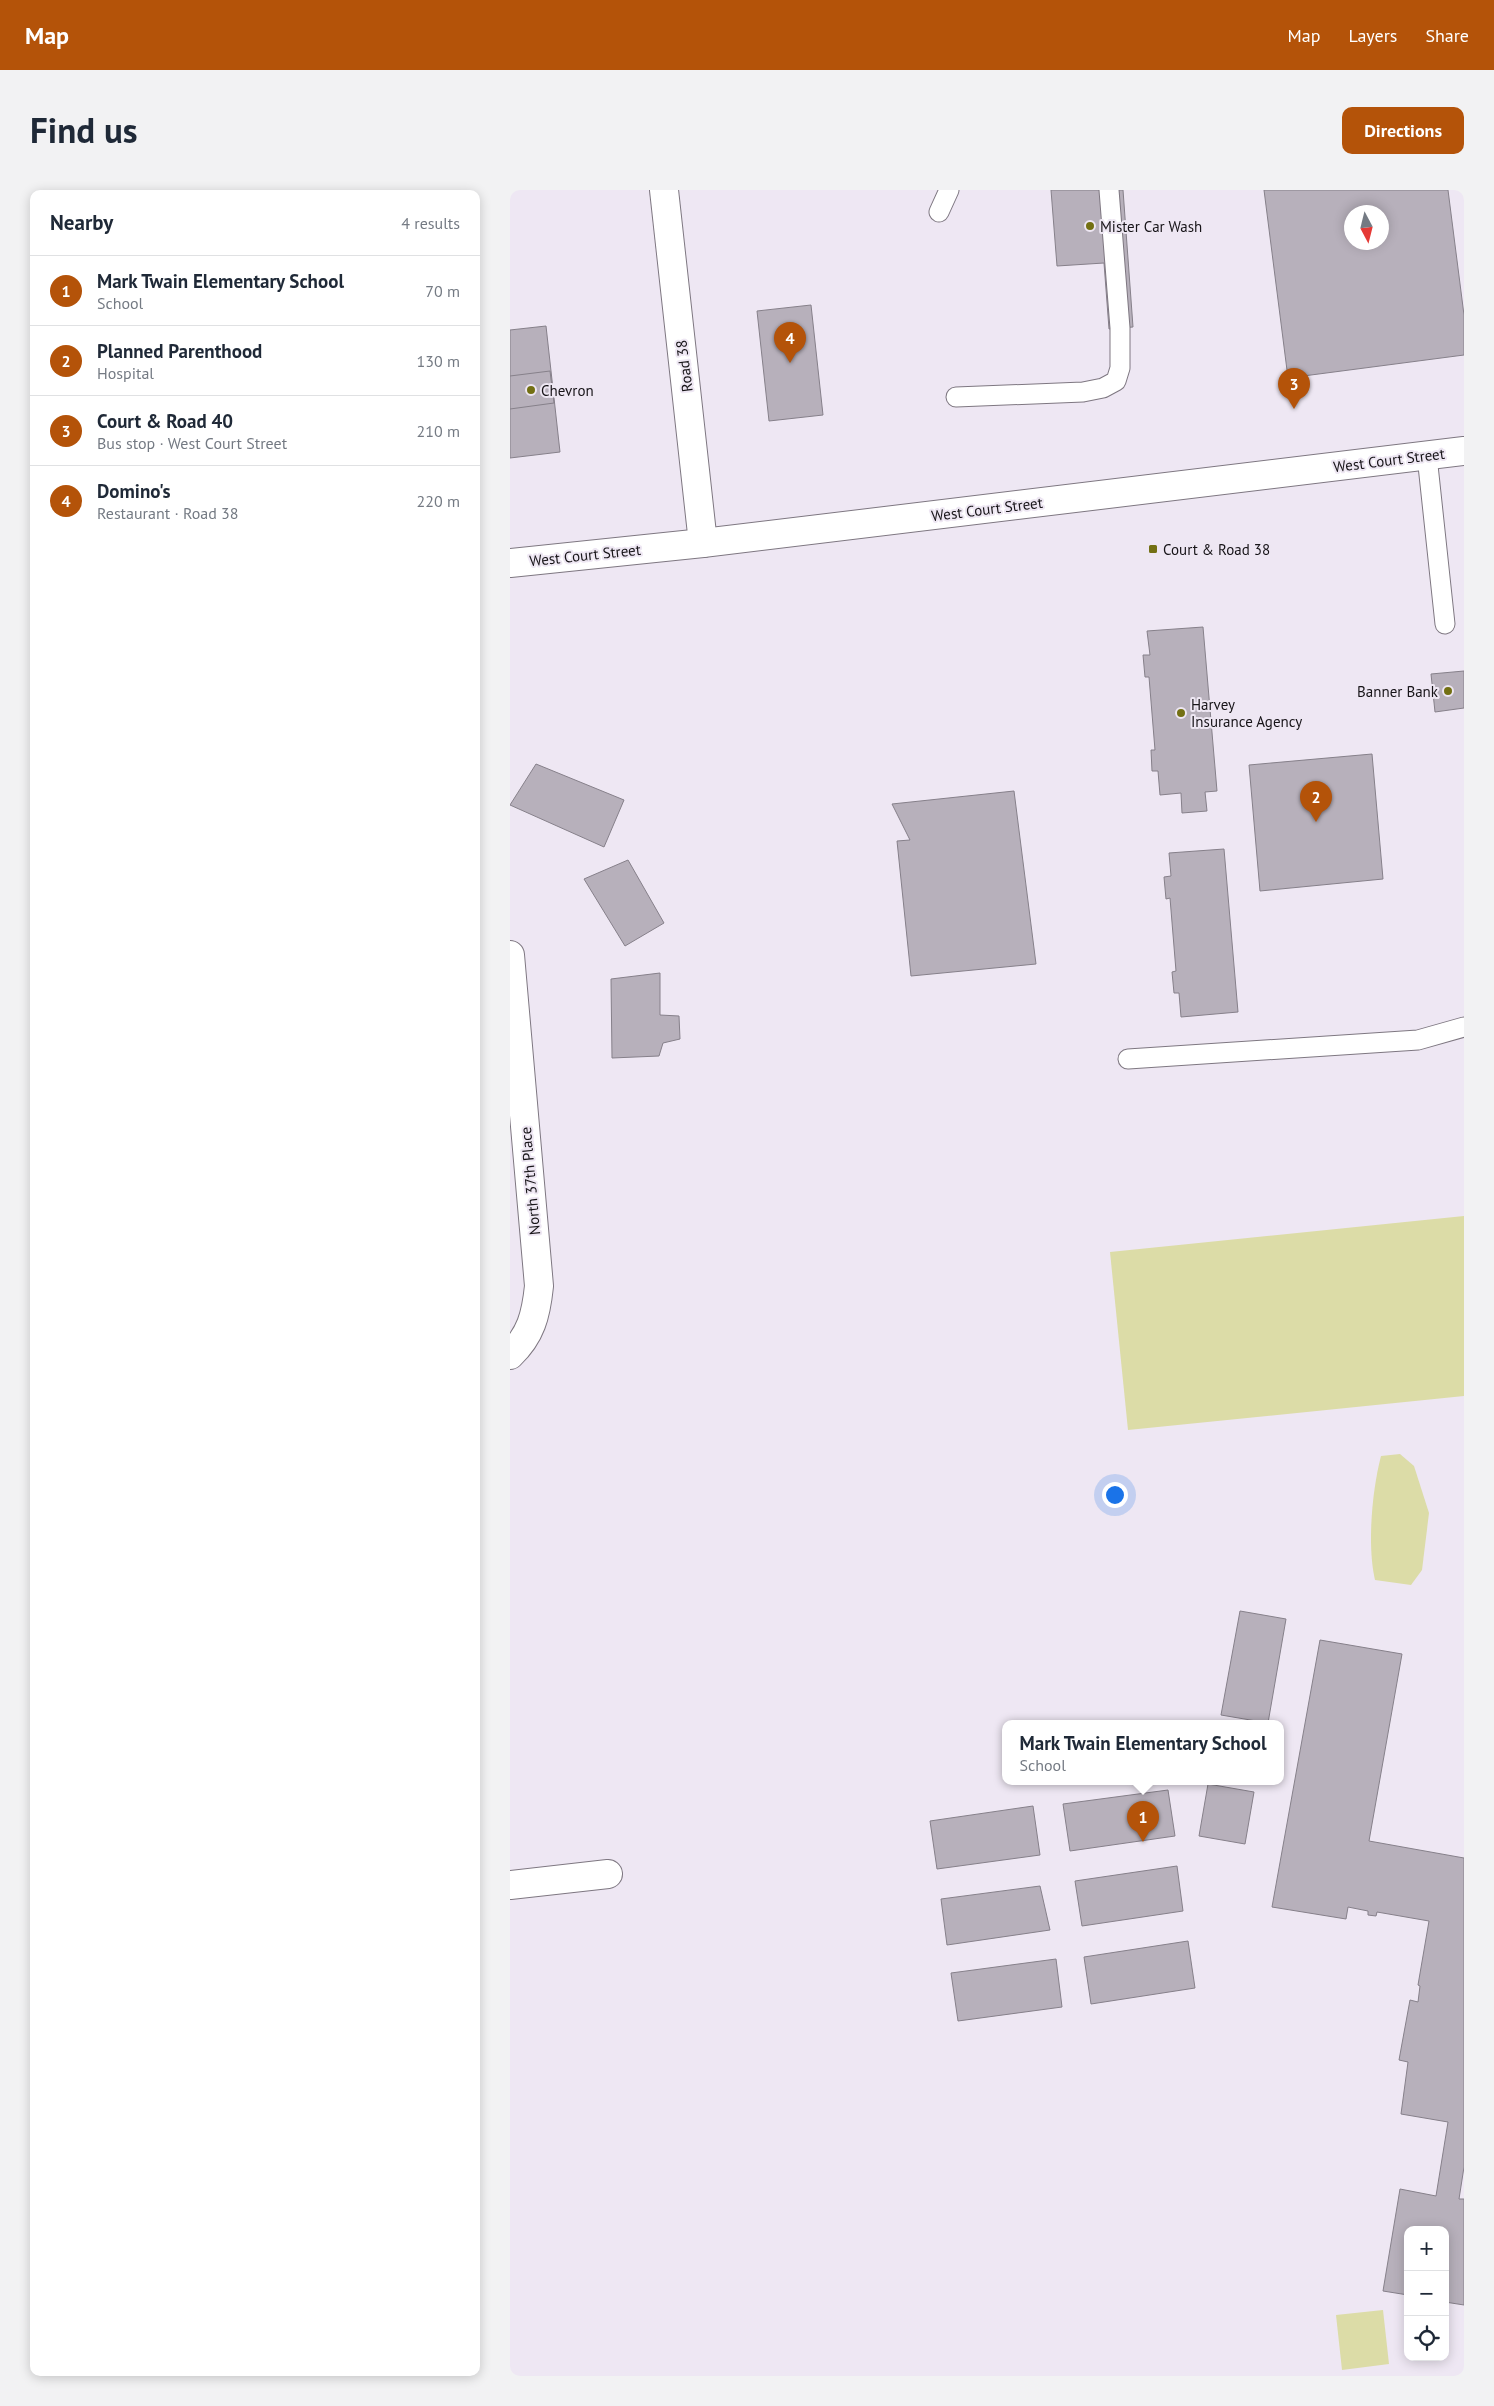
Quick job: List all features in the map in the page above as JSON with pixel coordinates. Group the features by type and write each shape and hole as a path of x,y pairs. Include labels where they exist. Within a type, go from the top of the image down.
{"main road":[{"name":"Road 38","path":"664,190 703,543"},
{"name":"West Court Street","path":"510,563 703,543 1464,451"},
{"name":"North 37th Place","path":"510,955 539,1286 537,1310 531,1328 516,1349"},
{"path":"510,1885 608,1874"}],"lane":[{"path":"939,212 949,190"},
{"path":"956,397 1083,392 1103,388 1116,381 1120,368 1120,328 1109,190"},
{"path":"1427,456 1445,624"},
{"path":"1128,1059 1418,1040 1464,1027"}],"green space":[{"path":"1464,1216 1464,1396 1128,1430 1110,1252"},
{"path":"1400,1454 1414,1466 1429,1513 1422,1570 1411,1585 1375,1580 1371,1551 1373,1501 1381,1456"},
{"path":"1383,2310 1389,2364 1342,2370 1336,2315"}],"building":[{"name":"Mister Car Wash","path":"1051,190 1123,190 1133,327 1109,329 1104,263 1057,266"},
{"path":"1264,190 1448,190 1464,315 1464,355 1288,378"},
{"path":"811,305 823,415 769,421 757,311"},
{"name":"Chevron","path":"546,326 560,452 510,458 510,330"},
{"name":"Chevron","path":"550,371 554,403 510,409 510,376"},
{"name":"Harvey Insurance Agency","path":"1203,627 1217,791 1205,792 1207,811 1182,813 1181,793 1160,795 1158,771 1152,771 1151,750 1155,750 1149,677 1145,677 1143,655 1150,655 1147,631"},
{"name":"Banner Bank","path":"1464,671 1464,708 1435,712 1431,674"},
{"path":"1372,754 1383,879 1260,891 1249,765"},
{"path":"536,764 624,800 604,847 510,805"},
{"path":"1014,791 1036,964 911,976 897,841 910,840 892,804"},
{"path":"1224,849 1238,1012 1181,1017 1179,993 1174,993 1172,972 1176,971 1170,898 1166,899 1164,877 1171,876 1169,853"},
{"path":"628,860 664,923 625,946 584,879"},
{"path":"660,973 660,1015 679,1016 680,1039 663,1043 659,1056 612,1058 611,979"},
{"path":"1240,1611 1286,1619 1269,1720 1250,1720 1221,1715"},
{"path":"1320,1640 1402,1654 1369,1841 1464,1858 1464,2167 1459,2199 1464,2199 1464,2305 1449,2303 1449,2226 1404,2226 1404,2294 1383,2291 1400,2189 1436,2196 1448,2122 1401,2114 1408,2062 1399,2060 1410,2000 1418,2002 1420,1986 1418,1985 1429,1921 1377,1912 1376,1916 1368,1915 1368,1911 1348,1907 1346,1919 1272,1907"},
{"path":"1208,1785 1254,1792 1245,1844 1199,1836"},
{"path":"1168,1790 1175,1836 1070,1851 1063,1804"},
{"path":"1033,1806 1040,1855 937,1869 930,1821"},
{"path":"1177,1866 1183,1911 1082,1926 1075,1881"},
{"path":"1040,1886 1050,1930 947,1945 941,1899"},
{"path":"1188,1941 1195,1988 1091,2004 1084,1957"},
{"path":"1056,1959 1062,2007 958,2021 951,1973"}],"place":[{"name":"Mister Car Wash","path":"1090,226"},
{"name":"Domino's","path":"790,363"},
{"name":"Chevron","path":"531,390"},
{"name":"Court & Road 40","path":"1294,409"},
{"name":"Court & Road 38","path":"1153,549"},
{"name":"Banner Bank","path":"1448,691"},
{"name":"Harvey Insurance Agency","path":"1181,713"},
{"name":"Planned Parenthood","path":"1316,822"},
{"name":"Mark Twain Elementary School","path":"1143,1842"}]}
